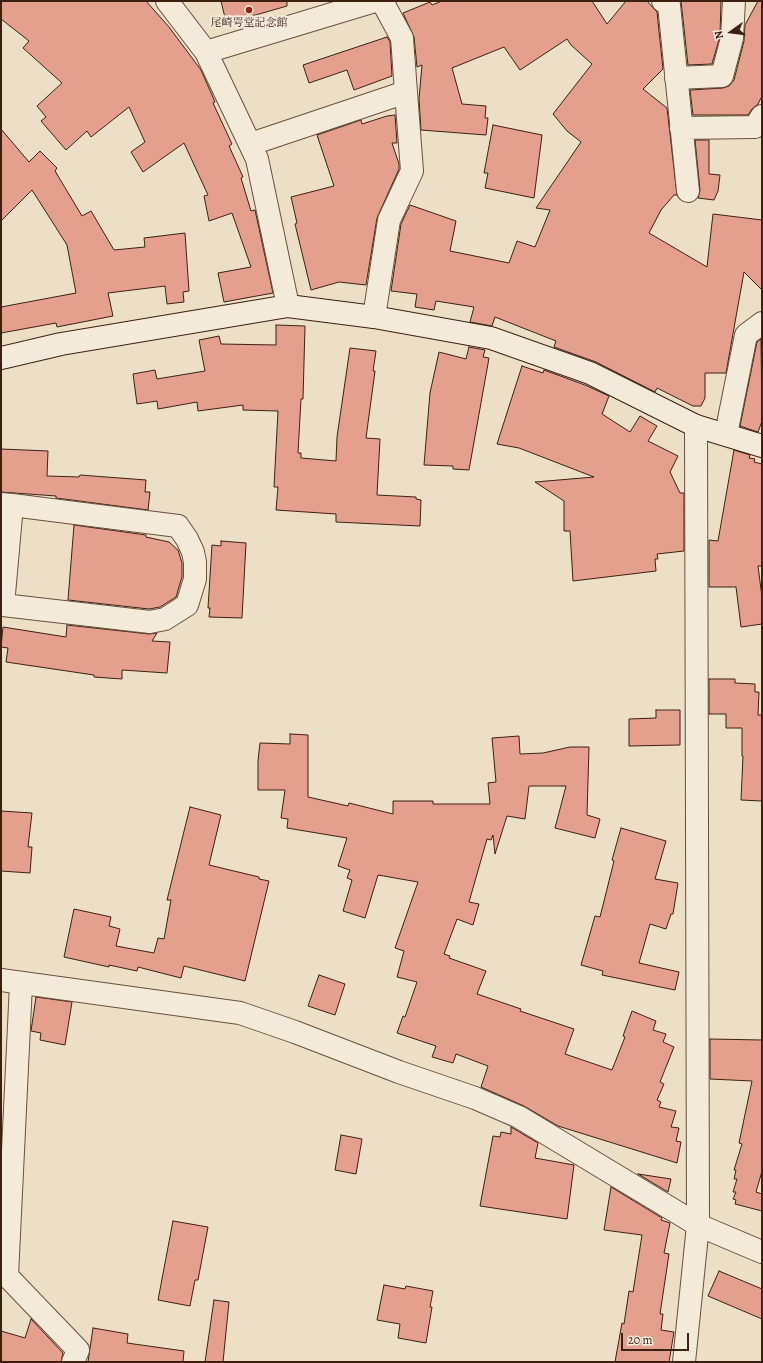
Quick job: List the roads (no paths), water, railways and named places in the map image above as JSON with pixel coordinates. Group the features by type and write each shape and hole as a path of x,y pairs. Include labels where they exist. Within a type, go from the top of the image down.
{"street":[{"path":"167,1 206,52 257,159 288,306"},
{"path":"206,52 375,1"},
{"path":"374,317 389,220 412,171 402,38 382,1"},
{"path":"662,1 669,5 688,192"},
{"path":"676,78 722,76 732,38 734,1"},
{"path":"251,144 406,92"},
{"path":"681,128 755,127 762,116"},
{"path":"1,358 61,344 288,306 374,317 498,340 590,373 696,426 762,446"},
{"path":"726,434 746,335 762,323"},
{"path":"684,1362 698,1225 696,426"},
{"path":"6,505 178,526 187,539 193,552 195,562 195,579 187,605 165,619 150,622 3,605 6,505"},
{"path":"73,1362 78,1350 7,1276 11,982 240,1013 295,1032 400,1072 475,1098 519,1117 698,1225 762,1252"}],"place":[{"name":"尾崎咢堂記念館","path":"249,10"}]}
